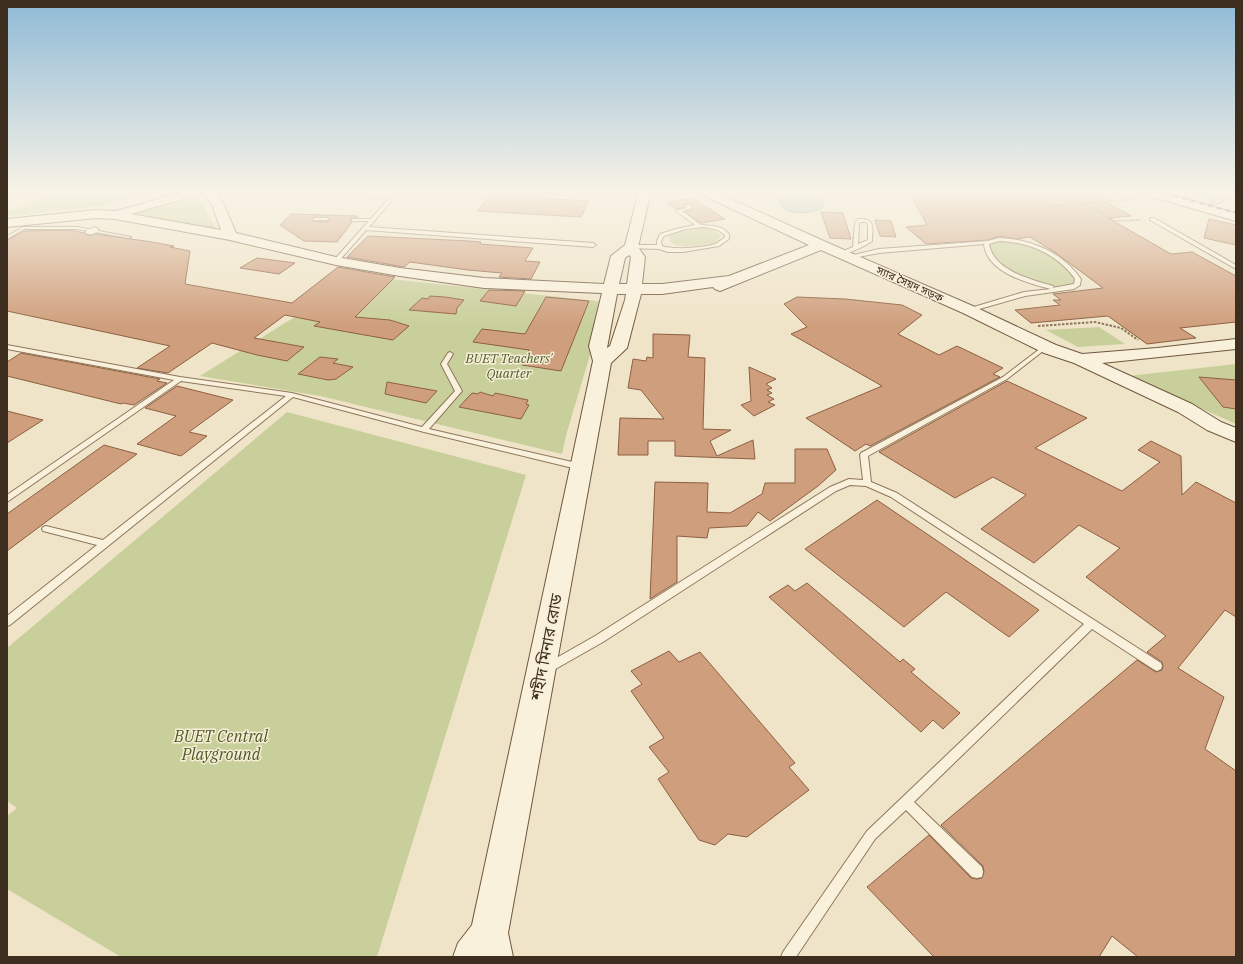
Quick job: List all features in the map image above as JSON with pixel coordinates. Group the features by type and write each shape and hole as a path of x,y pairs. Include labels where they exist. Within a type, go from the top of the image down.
{"main road":[{"path":"230,236 336,261 408,273 510,285 577,298 610,294 692,296 711,291 732,280 822,245"},
{"path":"602,361 618,348 634,295 638,257 631,247 634,236"},
{"name":"স্যার সৈয়দ সড়ক","path":"802,236 822,245 848,253 969,310 1085,366 1176,415 1214,426 1236,436"},
{"name":"শহীদ মিনার রোড","path":"485,949 602,361 598,346 618,256 631,247"},
{"path":"1085,366 1157,353 1236,344"},
{"path":"1085,366 1236,356"}],"lane":[{"path":"123,236 129,237"},
{"path":"336,261 357,236"},
{"path":"472,236 593,245"},
{"path":"660,247 659,241 662,236"},
{"path":"631,247 660,247 668,250 696,249 718,245 727,238 727,236"},
{"path":"848,253 853,236"},
{"path":"848,253 870,242 870,236"},
{"path":"1182,236 1236,267"},
{"path":"848,253 988,242 997,239 1019,241 1041,249 1057,259 1074,271 1078,279 1077,285 1024,294 969,310"},
{"path":"988,242 985,248 992,258 1009,272 1024,280 1044,286 1061,288"},
{"path":"1024,280 1028,288 1024,294"},
{"path":"7,347 180,379 292,395 424,430 582,467"},
{"path":"868,483 864,455 1005,378 1047,348"},
{"path":"424,430 459,391 444,364 450,354"},
{"path":"7,499 180,379"},
{"path":"7,622 292,395"},
{"path":"540,672 599,639 833,489 849,482 868,483 894,495 1157,666"},
{"path":"46,529 105,544"},
{"path":"788,957 871,835 1091,623"},
{"path":"906,802 977,872"}],"path":[{"path":"1034,327 1095,322 1121,328 1157,353"}],"green space":[{"path":"721,236 714,243 687,247 675,245 670,241 669,237"},
{"path":"1002,240 1027,245 1054,258 1069,270 1073,276 1074,283 1066,286 1055,287 1042,285 1017,275 997,261 991,254 989,245 992,242"},
{"name":"BUET Teachers' Quarter","path":"353,275 606,302 567,432 562,454 320,396 200,376 314,305"},
{"path":"1099,327 1125,344 1078,347 1046,330"},
{"path":"1236,364 1236,424 1128,376"},
{"name":"BUET Central Playground","path":"287,412 526,475 377,957 121,957 7,889 7,816 17,808 7,801 7,648"}],"building":[{"path":"15,236 110,236 174,246 170,247 190,251 185,284 292,303 338,267 395,277 355,317 390,320 409,326 393,340 314,326 320,322 285,315 254,338 304,347 287,361 212,343 168,373 137,368 170,346 7,311 7,240"},
{"path":"296,236 342,236 337,242 304,241"},
{"path":"368,236 469,241 481,242 480,244 533,248 525,261 540,262 531,279 499,277 502,273 410,262 404,267 347,257"},
{"path":"829,236 850,236 851,239 830,238"},
{"path":"917,236 1139,236 1171,254 1192,252 1236,276 1236,322 1180,328 1196,338 1147,344 1108,316 1031,323 1015,310 1060,305 1053,300 1061,300 1053,294 1103,288 1056,253 1030,237 1017,239 999,236 988,240 926,244"},
{"path":"1205,236 1236,236 1236,245 1204,238"},
{"path":"257,258 295,263 279,274 240,268"},
{"path":"489,290 525,291 516,306 480,301"},
{"path":"430,296 464,300 457,308 456,314 409,310 422,298 428,299"},
{"path":"546,297 589,301 561,371 522,365 529,350 473,342 482,329 525,334"},
{"path":"797,297 845,299 902,305 922,315 898,334 939,355 957,346 1003,368 993,374 1000,377 870,446 866,444 855,451 806,418 882,386 791,334 807,327 784,304"},
{"path":"653,334 690,335 688,357 705,358 703,429 731,430 710,441 717,456 753,440 755,459 675,456 675,441 648,441 648,455 618,455 620,418 664,419 641,390 628,388 633,359 646,361 647,357 653,358"},
{"path":"21,353 160,379 157,381 167,383 134,405 121,404 7,376 7,362"},
{"path":"320,357 338,359 333,363 353,367 336,379 328,380 298,374"},
{"path":"749,367 776,379 766,384 772,388 767,390 772,393 767,395 774,399 768,402 775,405 754,416 741,405 751,401"},
{"path":"1199,377 1236,380 1236,409 1223,407"},
{"path":"1007,381 1087,418 1035,448 1122,491 1160,462 1138,450 1151,441 1181,456 1182,495 1196,482 1236,503 1236,617 1225,610 1178,668 1224,697 1205,749 1236,771 1236,957 1138,957 1112,936 1099,957 934,957 867,887 929,835 971,878 982,878 984,872 983,866 941,825 1137,660 1156,672 1162,670 1162,662 1147,652 1166,636 1086,577 1120,548 1079,525 1034,563 981,529 1026,495 993,477 955,498 879,452"},
{"path":"387,382 437,391 426,403 385,394"},
{"path":"177,386 233,400 189,432 207,436 181,456 137,444 176,416 145,408"},
{"path":"480,392 493,396 495,393 528,400 526,404 529,405 521,419 459,407 472,393 478,394"},
{"path":"7,411 43,420 7,443"},
{"path":"104,445 137,454 7,551 7,514"},
{"path":"795,449 827,449 836,470 818,486 770,521 758,512 747,526 709,528 707,538 677,536 677,582 650,599 655,482 708,483 707,512 730,513 762,494 765,483 795,483"},
{"path":"877,500 1039,610 1009,637 946,592 904,627 805,549"},
{"path":"807,583 900,662 903,659 915,669 911,672 960,713 943,729 933,720 921,732 769,597 788,585 795,591"},
{"path":"669,651 679,662 700,652 795,763 789,767 809,790 747,837 728,834 715,845 699,840 658,779 669,772 649,747 664,738 631,691 642,684 631,671"}]}
